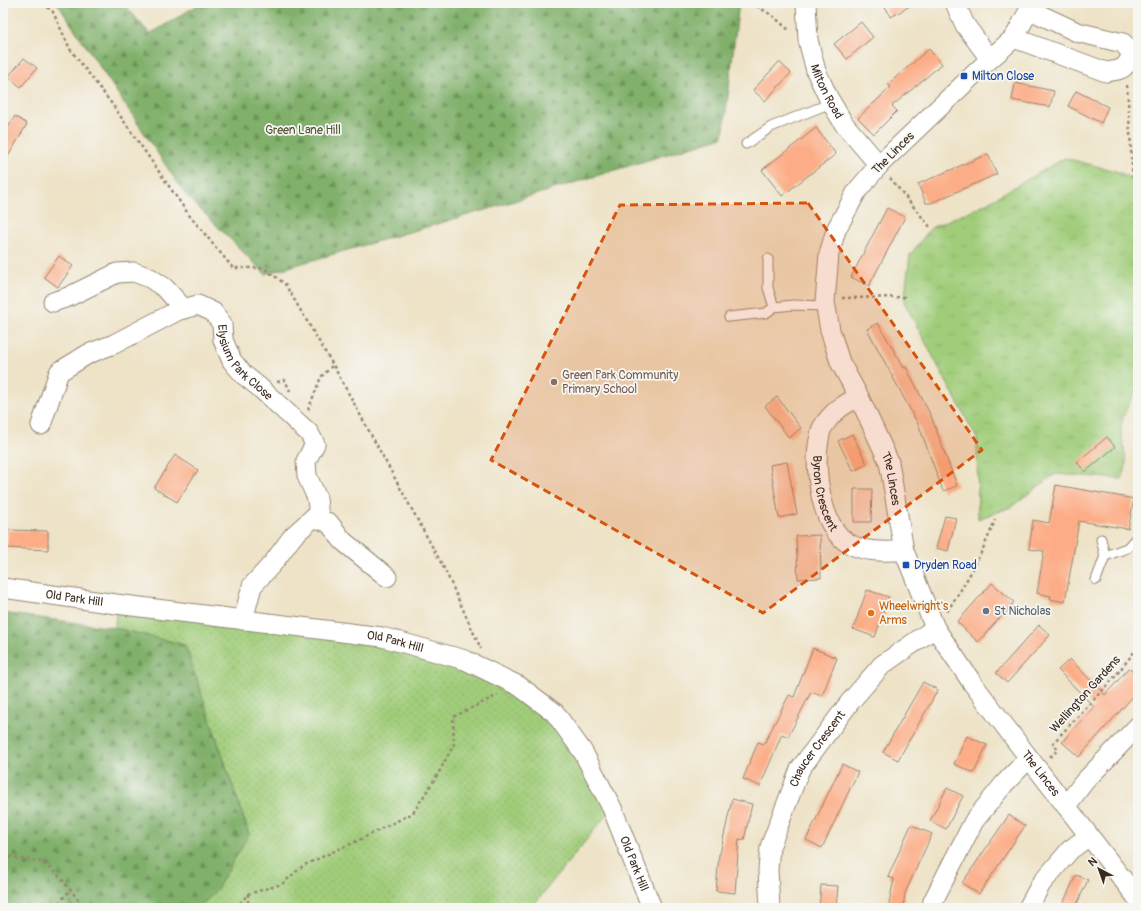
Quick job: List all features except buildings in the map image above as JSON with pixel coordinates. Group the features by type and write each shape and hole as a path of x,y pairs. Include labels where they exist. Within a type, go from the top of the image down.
{"street":[{"name":"Milton Road","path":"806,3 808,40 816,71 831,103 844,124 879,166"},
{"path":"955,3 965,25 990,59"},
{"path":"1014,38 1106,72 1117,70 1126,66 1131,57 1129,50 1123,43 1078,32 1032,6"},
{"name":"The Linces","path":"1032,6 1014,38 990,59 879,166 857,192 836,230 829,254 826,302 830,330 840,362 859,397 889,462 904,551 935,628 973,684 1138,898"},
{"path":"53,302 68,297 117,273 134,272 150,278 165,288 184,309"},
{"name":"Elysium Park Close","path":"41,425 59,372 88,354 114,344 146,326 184,309 198,305 213,312 222,324 223,340 232,361 244,375 309,433 315,444 306,461 307,476 317,498 319,519"},
{"name":"Byron Crescent","path":"859,397 841,406 821,430 817,449 817,473 821,496 829,520 837,534 849,544 871,551 904,551"},
{"path":"243,620 252,586 273,563 293,536 314,517 329,523 343,541 387,577"},
{"name":"Old Park Hill","path":"3,588 382,637 465,660 519,686 555,713 583,752 612,808 652,908"},
{"name":"Chaucer Crescent","path":"770,908 768,870 770,847 800,769 850,702 882,665 935,628"},
{"path":"1066,806 1084,782 1138,726"},
{"path":"932,908 934,901 974,821 1004,784 1033,763"},
{"path":"1028,908 1041,884 1070,850 1089,836"}],"lane":[{"path":"746,144 771,127 831,103"},
{"path":"768,259 768,288 774,307"},
{"path":"729,317 766,313 774,307 826,302"},
{"path":"1105,556 1127,548 1138,536"},
{"path":"1096,580 1105,556 1101,539"}],"path":[{"path":"43,3 53,12 70,49 112,104 189,215 233,268 264,268 285,284 332,365 445,570 492,673"},
{"path":"752,3 773,16 793,34 808,40"},
{"path":"1126,66 1133,180"},
{"path":"879,166 932,228"},
{"path":"826,302 905,297"},
{"path":"307,413 321,377 332,365"},
{"path":"935,628 963,588 987,541 995,520"},
{"name":"Wellington Gardens","path":"1033,763 1058,750 1053,743 1113,679 1137,650"},
{"path":"236,908 248,894 282,884 304,865 413,813 438,774 454,744 453,717 519,686"},
{"path":"3,856 43,862 60,877 86,908"},
{"path":"55,908 71,889"},
{"path":"248,894 248,907 250,908"}],"highlighted area":[{"path":"808,203 982,450 763,613 491,460 620,205"}],"green space":[{"name":"Green Lane Hill","path":"57,3 123,3 150,34 201,3 739,3 723,137 492,208 265,274 185,194"},
{"path":"1065,158 1119,172 1138,183 1138,387 1127,408 1121,425 1126,460 1125,472 1122,479 1055,474 1011,507 978,519 977,439 904,302 910,255 931,228 981,206"},
{"path":"116,604 382,637 465,660 555,713 612,808 531,908 199,908 217,889 249,834 185,645 115,628"},
{"path":"3,613 115,628 185,645 249,834 217,889 199,908 3,908"}],"place":[{"name":"Milton Close","path":"964,76"},
{"name":"Green Park Community Primary School","path":"554,382"},
{"name":"Dryden Road","path":"906,565"},
{"name":"St Nicholas","path":"986,611"},
{"name":"Wheelwright's Arms","path":"871,613"}]}
